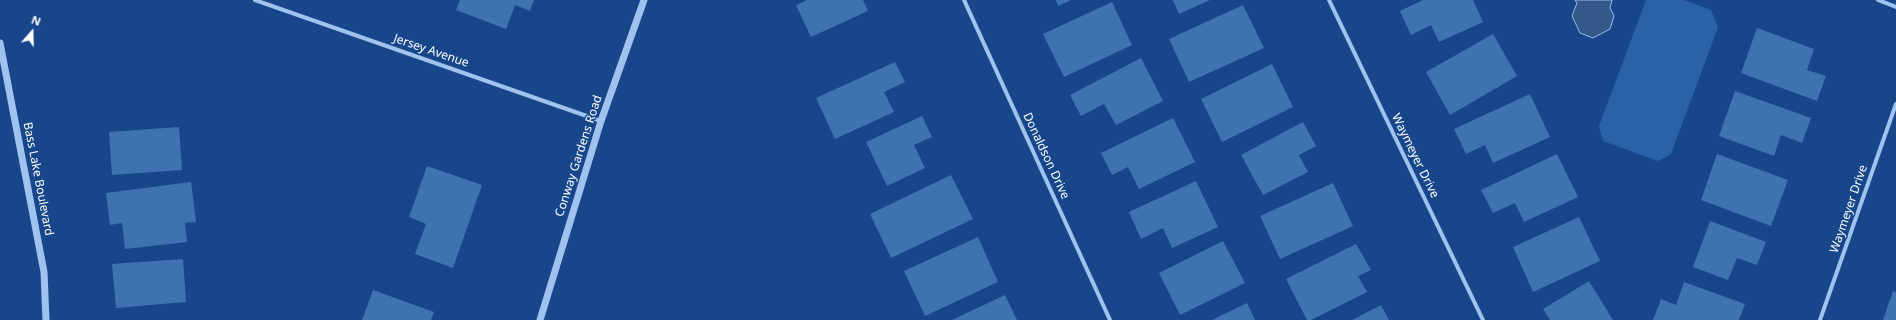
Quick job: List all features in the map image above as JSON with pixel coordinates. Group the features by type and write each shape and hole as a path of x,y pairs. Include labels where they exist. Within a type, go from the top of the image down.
{"street":[{"name":"Jersey Avenue","path":"255,0 601,121"},
{"name":"Conway Gardens Road","path":"540,320 601,121 644,0"},
{"name":"Donaldson Drive","path":"964,0 1110,320"},
{"name":"Waymeyer Drive","path":"1329,0 1483,320"},
{"path":"1878,0 1896,6"},
{"name":"Bass Lake Boulevard","path":"0,43 44,272 46,320"},
{"name":"Waymeyer Drive","path":"1820,320 1896,104"}],"shaded area":[{"path":"1575,0 1612,0 1610,8 1614,16 1610,29 1593,38 1580,33 1572,16 1577,3"},
{"path":"1646,0 1684,0 1711,10 1718,27 1671,154 1658,161 1603,141 1599,126"}],"building":[{"path":"460,0 534,0 530,11 515,5 506,29 456,10"},
{"path":"807,0 863,0 868,11 811,37 796,5"},
{"path":"1056,0 1071,0 1058,6"},
{"path":"1173,0 1210,0 1179,14"},
{"path":"1423,0 1473,0 1483,22 1439,42 1431,25 1411,35 1400,11"},
{"path":"1112,2 1132,45 1064,77 1043,34"},
{"path":"1243,5 1264,48 1189,82 1169,39"},
{"path":"1757,28 1814,49 1807,70 1826,76 1817,101 1741,73"},
{"path":"1493,34 1517,76 1450,115 1426,72"},
{"path":"1141,58 1163,101 1116,125 1104,104 1081,116 1070,95"},
{"path":"895,62 905,82 884,92 894,112 835,139 816,98"},
{"path":"1272,64 1293,107 1222,142 1201,99"},
{"path":"1735,91 1811,118 1802,143 1781,135 1774,156 1719,136"},
{"path":"1530,94 1550,137 1493,163 1485,145 1466,154 1454,129"},
{"path":"922,116 932,137 914,145 925,168 887,186 866,142"},
{"path":"1173,118 1195,162 1139,189 1128,167 1112,175 1101,153"},
{"path":"1303,122 1316,146 1299,155 1308,172 1263,195 1241,155"},
{"path":"179,127 182,170 112,175 109,132"},
{"path":"1557,154 1578,197 1524,222 1515,203 1493,213 1481,190"},
{"path":"1717,154 1788,180 1771,226 1701,200"},
{"path":"427,166 482,185 453,268 415,254 426,224 409,217"},
{"path":"951,175 973,219 891,258 870,214"},
{"path":"1196,181 1218,227 1172,248 1163,228 1141,239 1129,212"},
{"path":"191,182 196,222 185,223 187,242 125,249 122,223 110,225 106,193"},
{"path":"1333,183 1353,226 1280,259 1260,216"},
{"path":"1579,217 1600,261 1533,292 1513,247"},
{"path":"1710,221 1766,242 1757,265 1737,258 1728,280 1693,267"},
{"path":"978,237 998,282 925,316 904,271"},
{"path":"1223,241 1245,283 1180,315 1159,273"},
{"path":"1356,244 1371,270 1358,276 1367,292 1311,320 1307,320 1286,279"},
{"path":"183,259 186,302 116,308 112,264"},
{"path":"1589,281 1613,320 1550,320 1543,309"},
{"path":"1684,282 1745,304 1739,320 1653,320 1661,299 1676,305"},
{"path":"373,290 434,312 431,320 362,320"},
{"path":"1893,291 1896,292 1896,320 1883,320"},
{"path":"1005,295 1017,320 952,320"},
{"path":"1247,303 1255,320 1212,320"},
{"path":"1381,305 1389,320 1352,320"}]}
